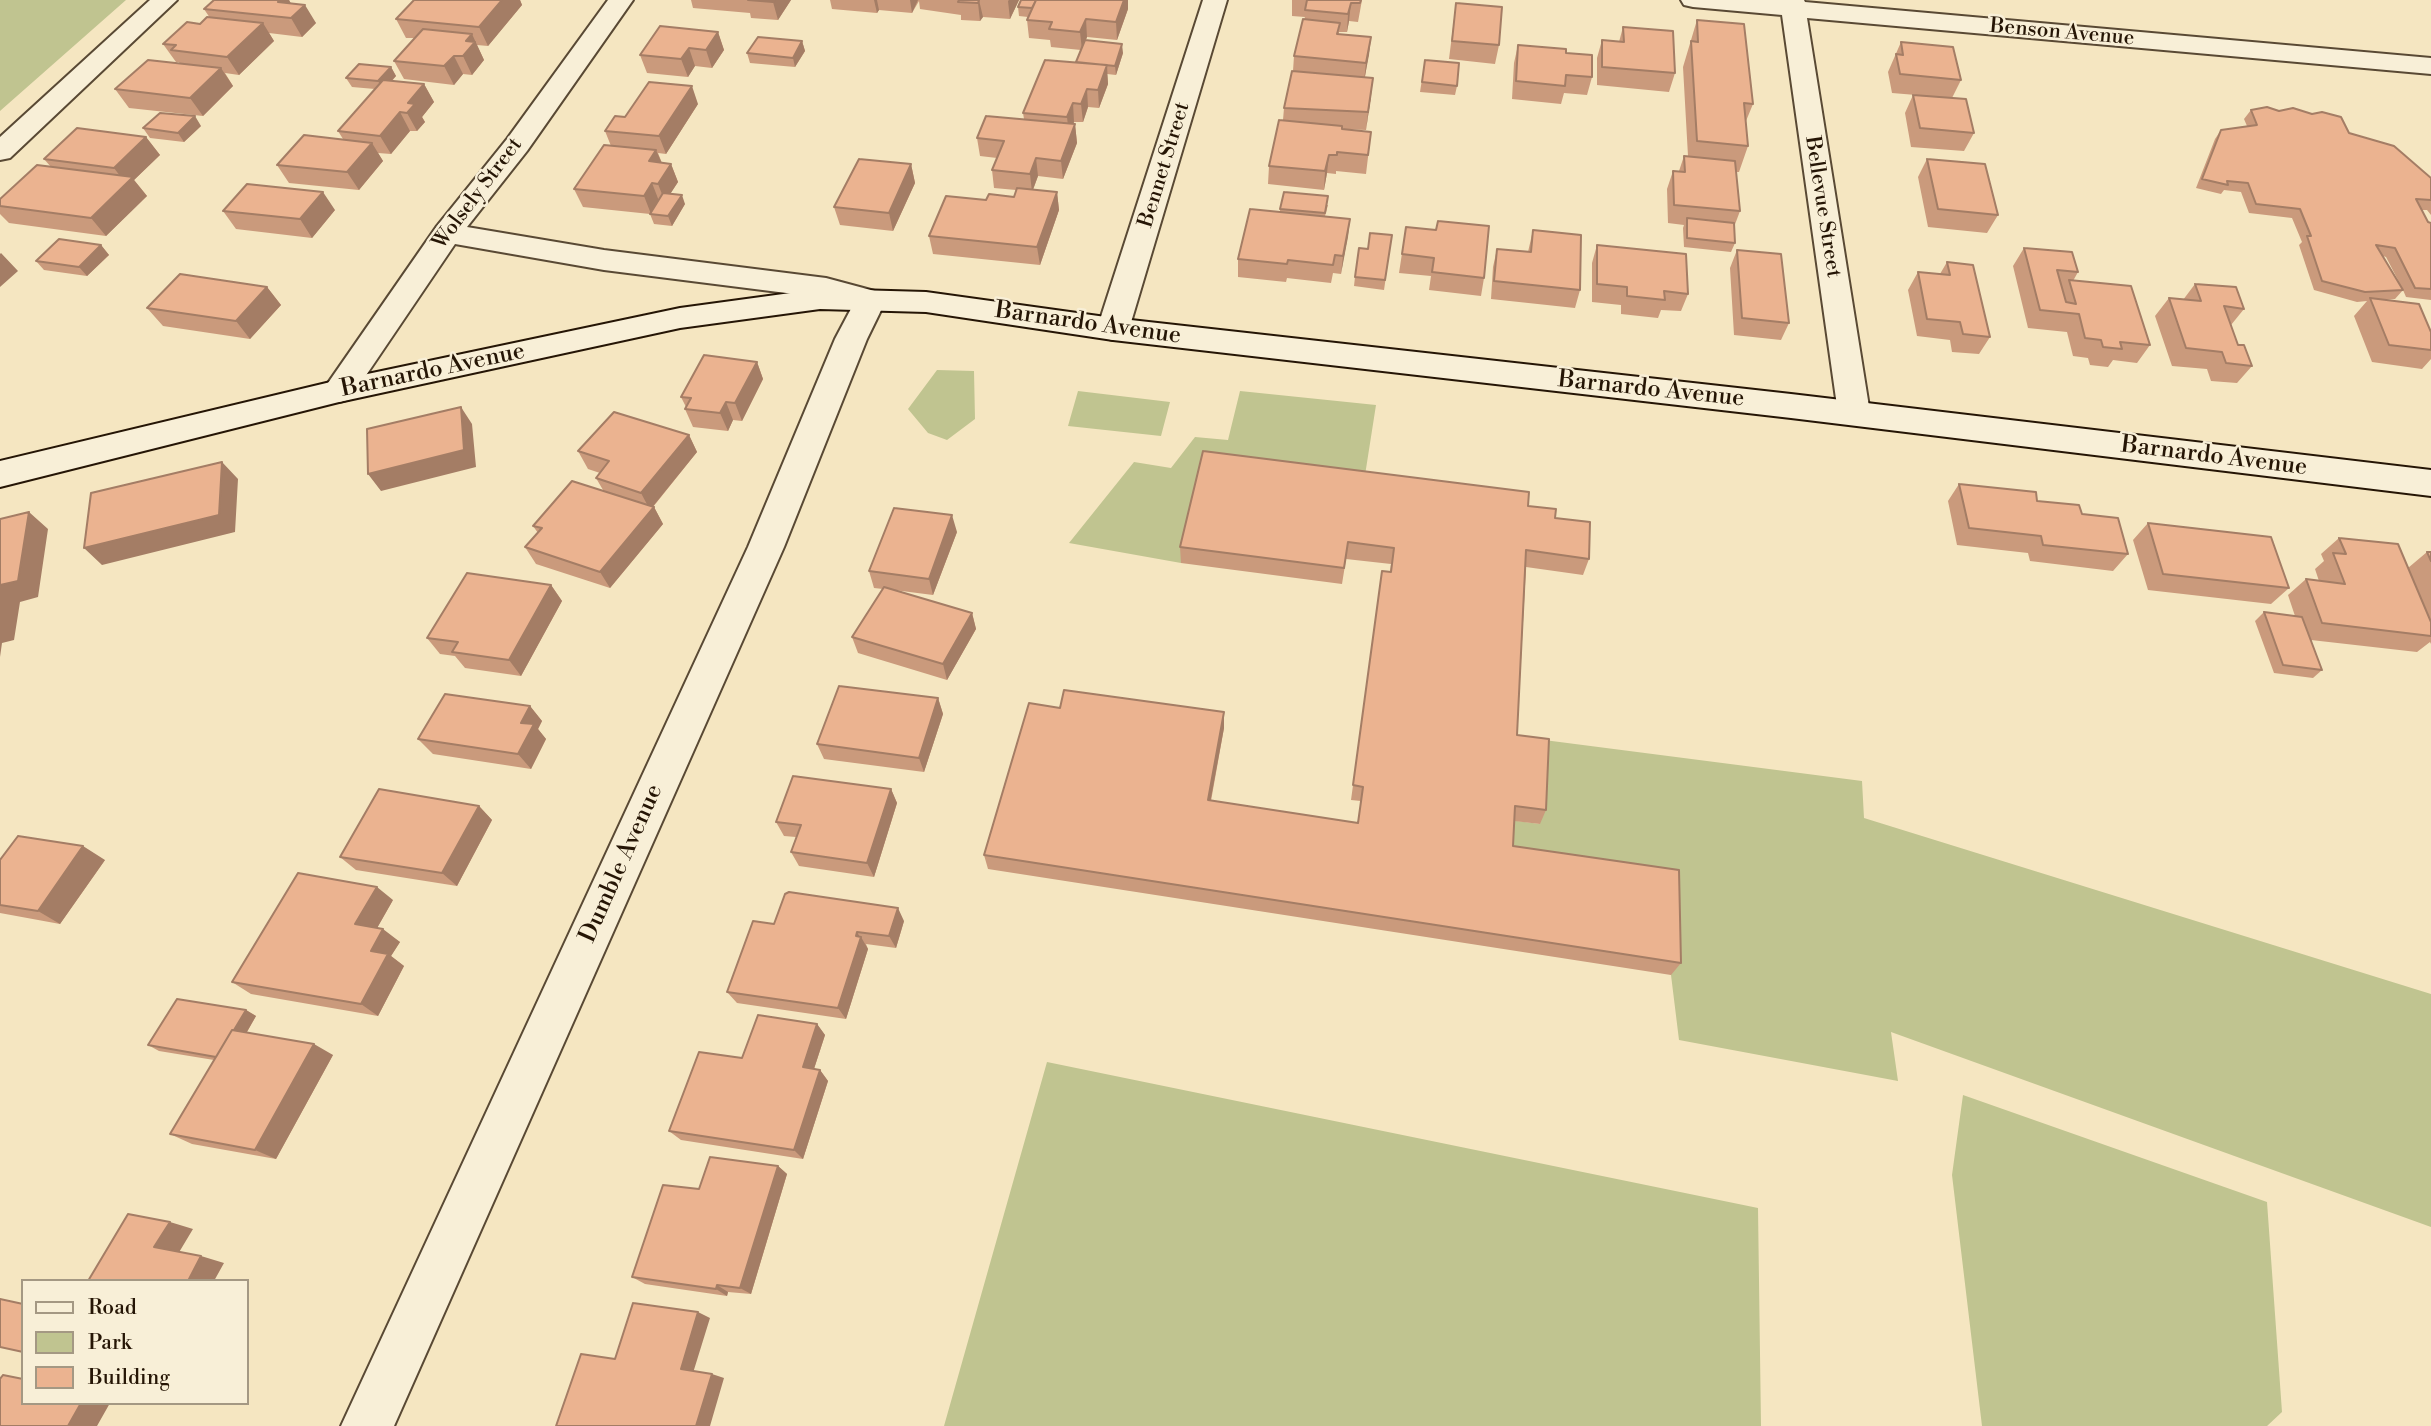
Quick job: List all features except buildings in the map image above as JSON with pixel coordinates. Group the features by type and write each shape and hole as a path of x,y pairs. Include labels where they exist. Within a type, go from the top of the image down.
{"street":[{"path":"0,152 165,0"},
{"name":"Wolsely Street","path":"339,391 447,233 517,145 621,0"},
{"name":"Bennet Street","path":"1113,329 1215,0"},
{"name":"Benson Avenue","path":"1693,0 1792,5 2431,66"},
{"name":"Bellevue Street","path":"1792,5 1854,413"},
{"name":"Barnardo Avenue","path":"447,233 604,260 826,288 871,300"},
{"name":"Barnardo Avenue","path":"0,474 339,391 680,318 820,299 926,302 1113,329 1854,413 2431,483"},
{"name":"Dumble Avenue","path":"367,1426 766,547 851,339 871,300"}],"green space":[{"path":"0,0 126,0 0,111"},
{"path":"937,370 974,371 975,419 947,440 928,433 908,409"},
{"path":"1078,391 1170,402 1161,436 1068,426"},
{"path":"1240,391 1376,405 1363,488 1204,468 1181,563 1069,543 1134,462 1171,468 1195,437 1228,440"},
{"path":"1513,736 1862,781 1864,818 2431,994 2431,1227 1891,1032 1898,1081 1679,1040 1671,975 1508,860 1509,820 1540,824"},
{"path":"1047,1062 1758,1208 1761,1426 944,1426"},
{"path":"1963,1095 2267,1202 2282,1412 2267,1426 1982,1426 1952,1175"}]}
